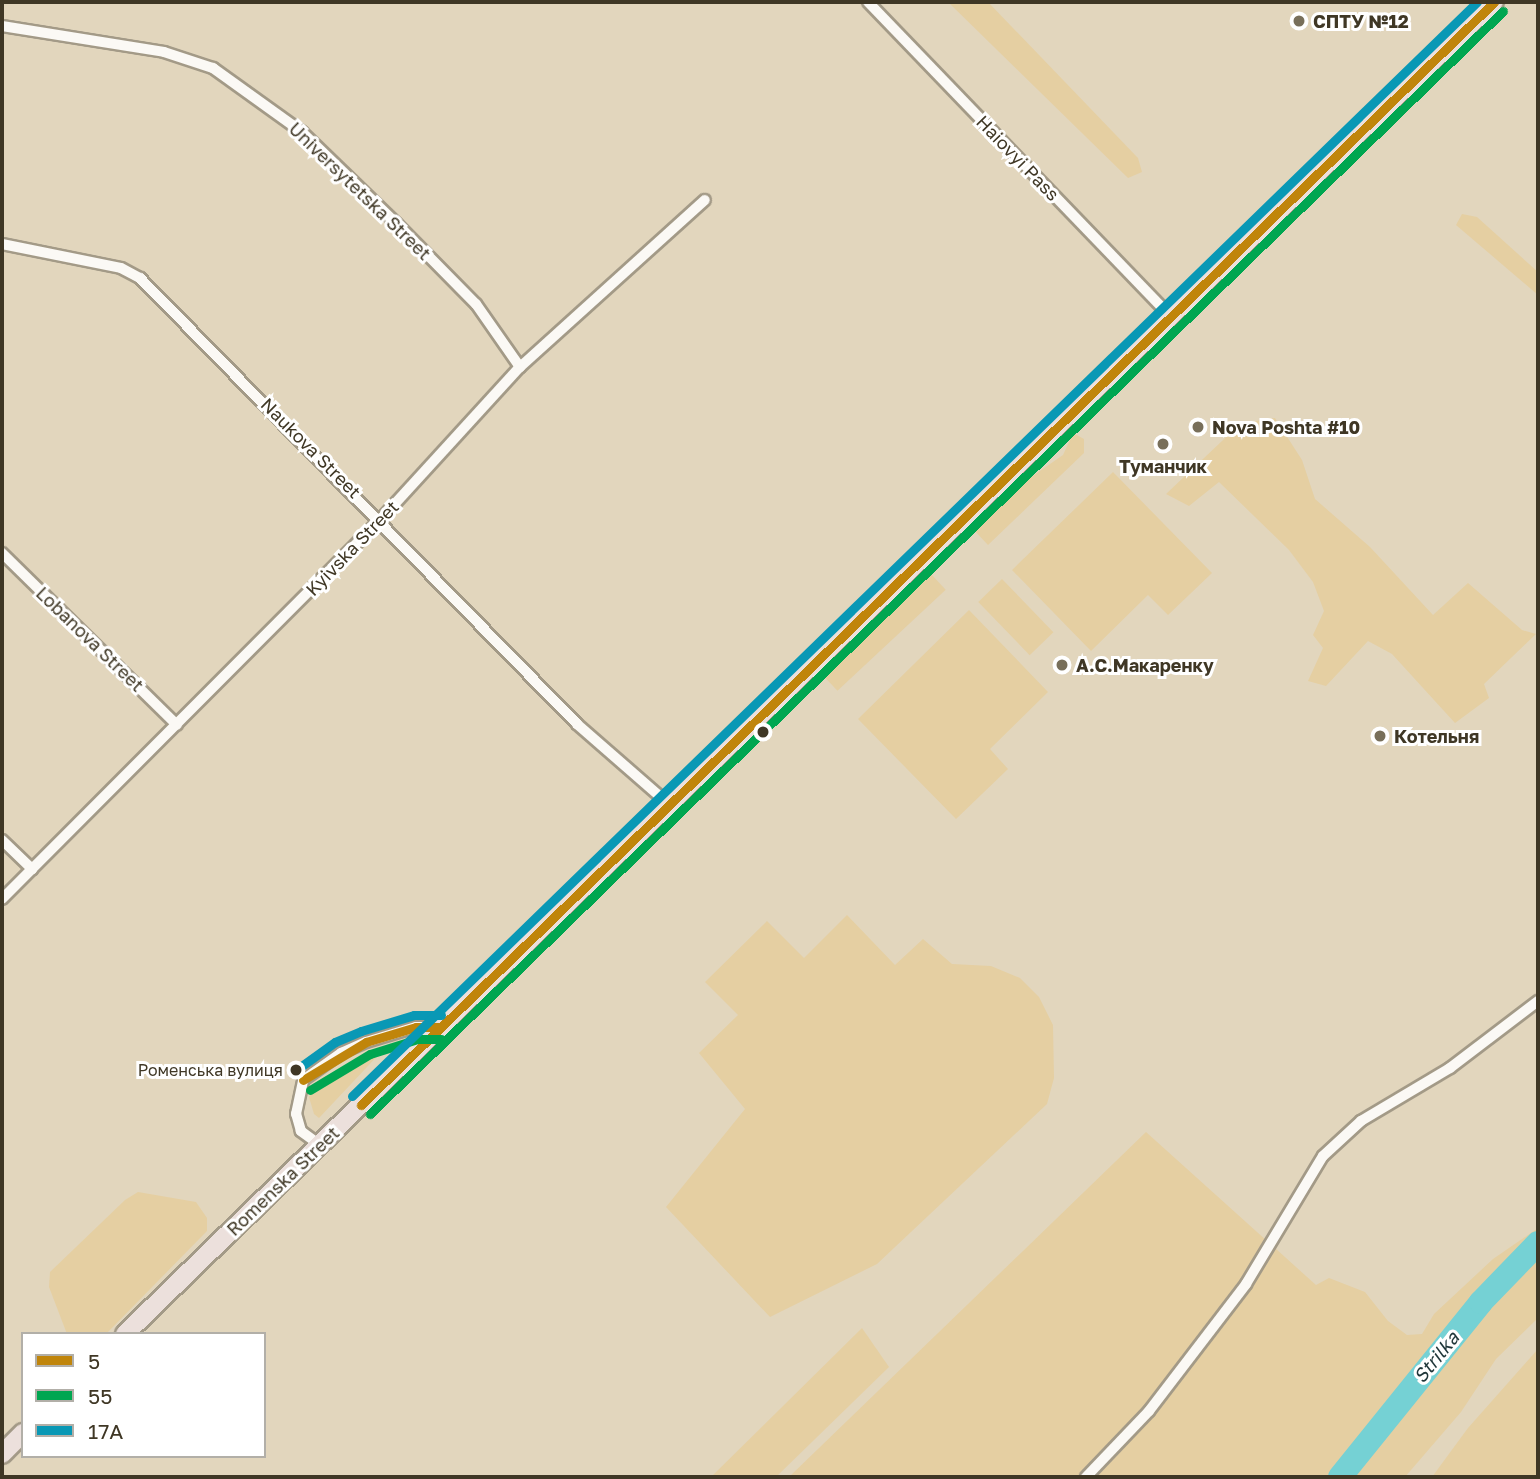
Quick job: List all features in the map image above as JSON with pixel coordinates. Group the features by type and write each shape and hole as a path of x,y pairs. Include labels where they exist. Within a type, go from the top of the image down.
{"main road":[{"name":"Romenska Street","path":"127,1332 671,806 1169,315 1493,2"},
{"path":"2,1454 21,1435"}],"street":[{"name":"Haiovyi Pass","path":"868,2 1169,315"},
{"name":"Universytetska Street","path":"2,26 164,52 213,68 302,132 396,223 476,304 520,367"},
{"name":"Kyivska Street","path":"2,899 381,519 520,367 705,200"},
{"name":"Naukova Street","path":"2,244 121,268 140,278 381,519 577,724 671,806"},
{"name":"Lobanova Street","path":"2,553 177,725"},
{"path":"2,840 32,869"},
{"path":"1086,1477 1149,1411 1246,1284 1323,1156 1361,1121 1450,1068 1538,1001"},
{"path":"320,1145 301,1131 296,1114 303,1080 341,1053 366,1042 416,1027 441,1027"}],"shaded area":[{"path":"948,2 988,2 1138,158 1142,172 1128,178"},
{"path":"1462,214 1477,217 1538,272 1538,295 1456,225"},
{"path":"1275,418 1302,460 1315,499 1370,547 1433,615 1468,583 1522,630 1536,634 1484,684 1489,698 1455,723 1392,654 1368,641 1326,686 1308,681 1323,648 1313,635 1324,611 1313,582 1289,550 1219,482 1189,506 1166,494 1241,423"},
{"path":"1073,433 1084,439 1084,453 988,545 973,529 1011,491 1063,455"},
{"path":"1113,472 1212,573 1168,615 1148,595 1091,651 1012,570"},
{"path":"930,573 946,590 837,691 822,674"},
{"path":"1002,579 1053,632 1030,655 978,602"},
{"path":"969,610 1048,692 990,749 1008,769 956,819 858,719"},
{"path":"847,915 895,965 923,939 952,964 991,966 1020,978 1039,997 1053,1025 1054,1078 1047,1104 877,1264 770,1317 666,1207 745,1109 699,1053 738,1015 705,982 767,921 804,958"},
{"path":"383,1050 319,1118 314,1114 309,1097 322,1078"},
{"path":"1146,1132 1316,1285 1329,1278 1365,1292 1388,1321 1407,1335 1422,1334 1434,1314 1493,1259 1538,1228 1538,1318 1496,1359 1461,1412 1405,1477 789,1477"},
{"path":"138,1192 196,1202 207,1218 207,1231 108,1332 66,1332 49,1287 50,1272 125,1200"},
{"path":"862,1328 889,1367 776,1477 711,1477"},
{"path":"1538,1349 1538,1477 1432,1477 1468,1428"}],"waterway":[{"name":"Strilka","path":"1340,1477 1481,1302 1538,1243"}],"transit line":[{"name":"17А","path":"352,1096 1477,2"},
{"name":"5","path":"361,1105 1494,2"},
{"name":"55","path":"370,1114 1503,11"},
{"name":"17А","path":"296,1070 335,1042 361,1031 414,1015 441,1015"},
{"name":"5","path":"303,1080 366,1042 416,1027 441,1027"},
{"name":"55","path":"310,1090 370,1054 418,1039 441,1039"}],"place":[{"name":"СПТУ №12","path":"1299,21"},
{"name":"Nova Poshta #10","path":"1198,427"},
{"name":"Туманчик","path":"1163,444"},
{"name":"А.С.Макаренку","path":"1062,665"},
{"name":"Котельня","path":"1380,736"},
{"name":"Роменська вулиця","path":"296,1070"}]}
